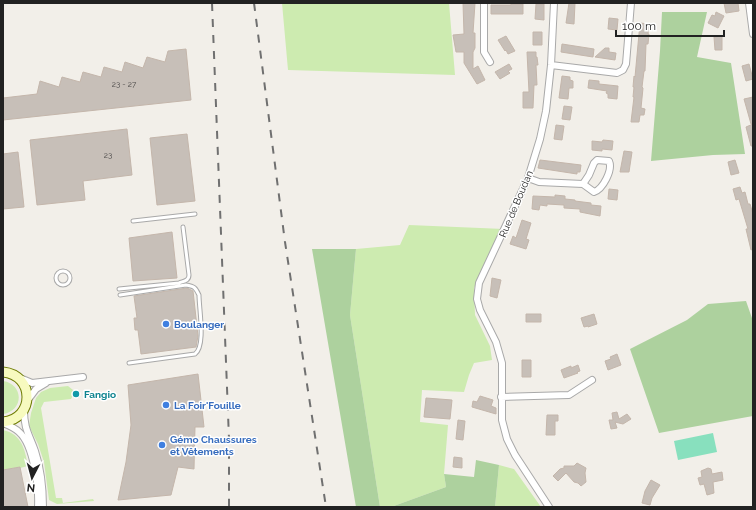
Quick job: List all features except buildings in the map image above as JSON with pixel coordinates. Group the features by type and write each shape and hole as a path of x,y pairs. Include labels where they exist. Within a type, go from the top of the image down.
{"street":[{"path":"484,3 484,52 490,62"},
{"name":"Rue de Boudan","path":"549,507 515,455 507,439 502,420 502,363 496,342 480,310 477,298 479,283 528,178 546,111 551,64 554,3"},
{"path":"551,64 617,73 623,70 626,64 632,3"},
{"path":"749,3 753,34"},
{"path":"528,178 539,182 583,184 594,192 598,191 601,187 610,170 611,166 609,162 597,160 583,184"},
{"path":"3,372 11,373 32,382 83,378"},
{"path":"18,377 26,388 25,427 35,452 42,481 43,507"},
{"path":"3,423 16,418 36,389 45,383 61,380"},
{"path":"501,397 569,395 592,380"},
{"path":"3,423 18,431 24,437 31,455 37,481 38,507"}],"lane":[{"path":"133,221 195,214"},
{"path":"119,289 186,281 189,278 182,227"},
{"path":"62,270 68,273 70,279 67,284 61,285 58,283 56,278 58,273 62,270"},
{"path":"120,295 186,285 192,286 196,289 199,295 202,342 195,354 129,363"}],"green space":[{"path":"282,3 449,3 455,75 288,70"},
{"path":"662,12 707,12 697,57 731,63 745,154 713,155 651,161"},
{"path":"409,225 504,229 474,288 475,315 490,346 492,360 474,363 464,392 422,390 420,422 448,425 444,474 446,487 391,507 380,507 350,315 356,249 400,245"},
{"path":"312,249 356,249 350,315 380,507 356,507"},
{"path":"746,301 753,321 753,416 659,433 630,349 687,320 708,304"},
{"path":"3,381 10,383 15,387 19,398 15,408 10,412 3,414"},
{"path":"68,386 73,390 74,394 71,399 44,402 41,408 56,498 62,498 63,503 93,499 94,501 57,504 49,500 44,462 38,444 29,426 31,413 36,398 41,392 50,388"},
{"path":"3,430 14,435 22,444 26,454 28,466 3,470"},
{"path":"713,433 717,452 678,460 674,441"},
{"path":"476,460 499,465 495,507 391,507 446,487 444,474 474,477"},
{"path":"499,465 514,469 541,507 495,507"}],"railway":[{"path":"212,3 229,439 229,507"},
{"path":"254,3 285,242 326,507"}],"place":[{"name":"Boulanger","path":"166,324"},
{"name":"Fangio","path":"76,394"},
{"name":"La Foir'Fouille","path":"166,405"},
{"name":"Gémo Chaussures et Vêtements","path":"162,445"}]}
